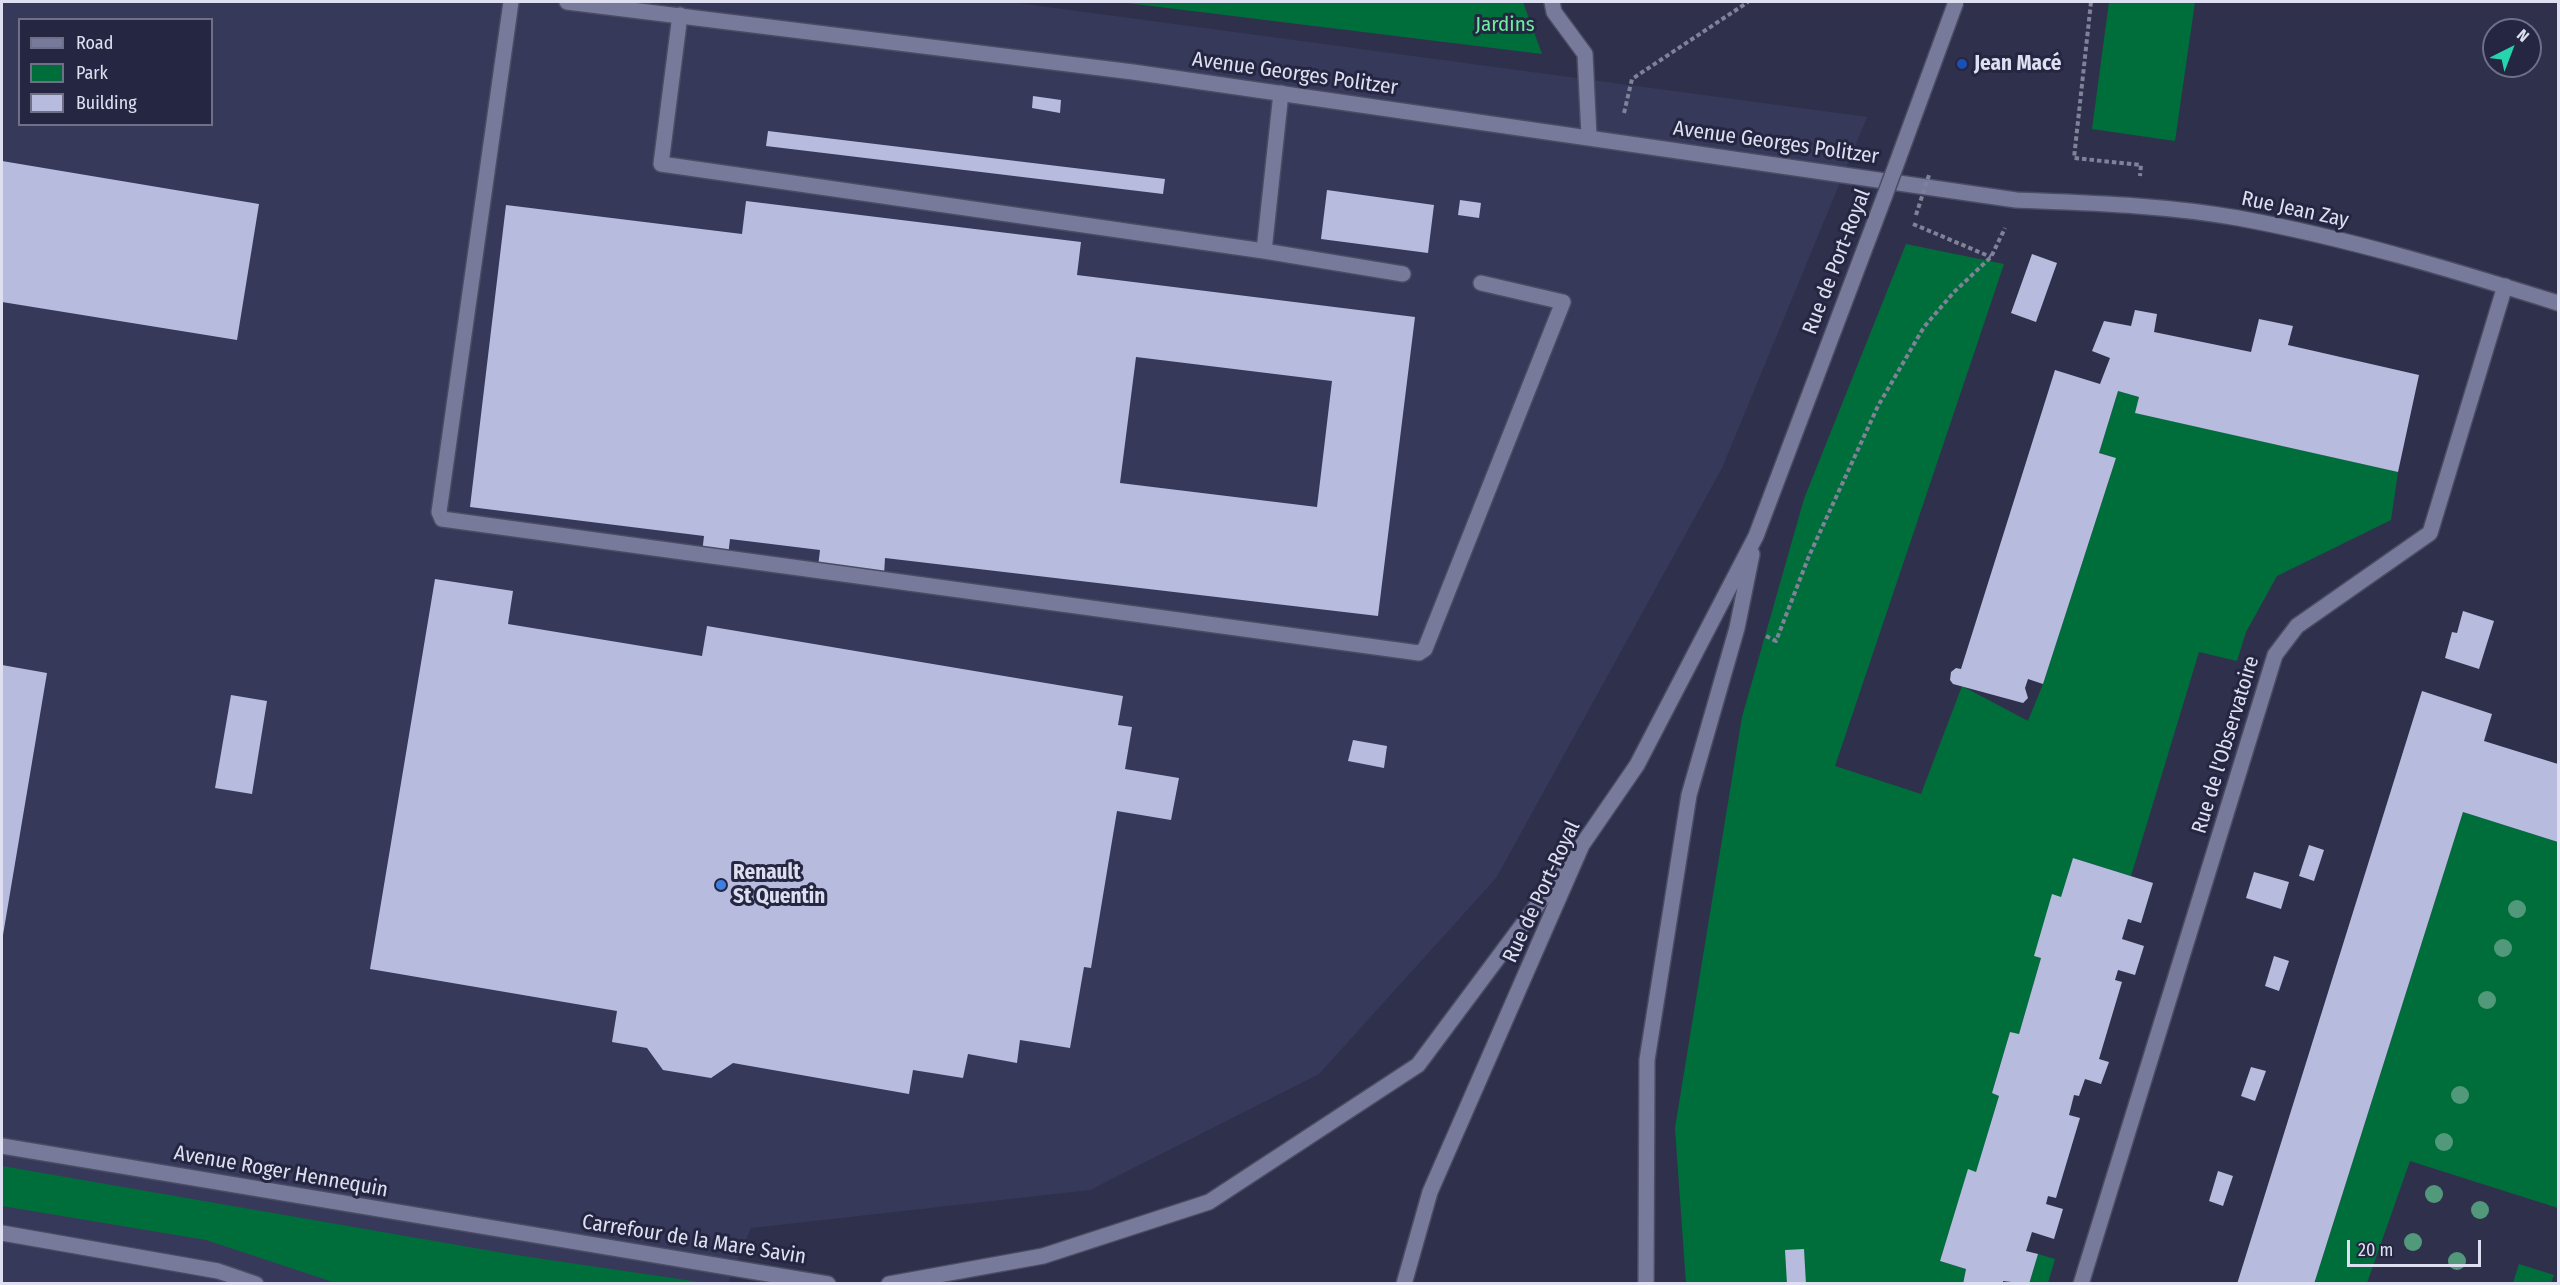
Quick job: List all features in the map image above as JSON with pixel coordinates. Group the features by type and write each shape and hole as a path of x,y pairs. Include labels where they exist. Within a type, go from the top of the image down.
{"street":[{"path":"511,2 439,512 442,519 1419,653 1425,649 1563,302 1481,283"},
{"name":"Avenue Georges Politzer","path":"567,2 1133,72 1617,140 2016,200"},
{"path":"1551,2 1554,12 1585,54 1589,136"},
{"name":"Rue de Port-Royal","path":"1404,1284 1430,1192 1582,845 1637,765 1756,536 1956,2"},
{"path":"680,15 661,164 1264,251 1402,274"},
{"path":"1264,251 1281,93"},
{"name":"Rue Jean Zay","path":"2016,200 2139,206 2248,220 2380,250 2559,303"},
{"name":"Rue de l'Observatoire","path":"2081,1284 2275,655 2297,626 2430,533 2505,286"},
{"name":"Rue de Port-Royal","path":"1646,1284 1647,1060 1689,795 1737,628 1756,536"},
{"path":"889,1284 1043,1256 1209,1202 1419,1065 1582,845"},
{"name":"Avenue Roger Hennequin","path":"2,1146 554,1239"},
{"path":"2,1233 218,1271 256,1284"},
{"name":"Carrefour de la Mare Savin","path":"554,1239 828,1284"}],"path":[{"path":"1617,140 1632,80 1748,2"},
{"path":"2091,2 2074,158 2141,165 2139,206"},
{"path":"1913,224 1991,257"},
{"path":"1737,628 1776,641 1809,556 1878,406 1924,327 1954,292 1991,257 2004,230"}],"shaded area":[{"path":"2,2 1010,2 1867,117 1722,468 1496,878 1319,1074 1090,1190 751,1228 728,1283 2,1284"}],"green space":[{"name":"Jardins","path":"1119,2 1523,2 1542,54"},
{"path":"2109,2 2195,2 2175,141 2092,129"},
{"path":"1906,244 2004,264 1835,766 1921,794 1962,686 2028,721 2043,684 2116,458 2099,453 2118,391 2139,397 2136,413 2398,472 2391,520 2277,576 2246,632 2237,661 2199,652 2131,876 2073,858 2061,897 2035,956 2041,958 2019,1034 2010,1032 1992,1093 1999,1096 1976,1172 1968,1170 1940,1261 1966,1269 1963,1283 1686,1284 1675,1128 1742,717 1804,499"},
{"path":"2463,812 2558,842 2558,1208 2410,1161 2367,1283 2314,1284"},
{"path":"2,1166 509,1254 706,1283 336,1283 206,1240 2,1206"},
{"path":"2038,1254 2055,1259 2048,1283 2029,1283"},
{"path":"2519,1264 2554,1275 2551,1283 2513,1283"}],"building":[{"path":"1033,96 1061,100 1060,113 1032,108"},
{"path":"768,131 1165,179 1163,194 766,146"},
{"path":"2,161 259,204 237,340 2,302"},
{"path":"1327,190 1434,205 1428,253 1321,239"},
{"path":"1460,200 1481,203 1479,218 1458,215"},
{"path":"746,201 1081,242 1077,275 1415,317 1378,616 885,558 884,575 818,567 820,550 730,539 728,556 702,553 704,536 470,507 506,205 742,234","holes":["1136,357 1332,381 1317,507 1120,483"]},
{"path":"2032,254 2057,263 2036,322 2011,313"},
{"path":"2135,310 2157,314 2154,332 2251,352 2259,319 2293,326 2288,345 2419,375 2398,472 2135,413 2139,397 2118,391 2099,453 2116,458 2043,684 2028,679 2025,688 2028,698 2023,703 1953,684 1950,680 1951,672 1956,668 1961,669 2055,370 2100,384 2110,358 2092,351 2104,321 2131,326"},
{"path":"435,579 513,591 508,624 702,656 707,626 1123,696 1118,725 1132,727 1125,769 1179,778 1171,820 1117,811 1091,968 1084,967 1070,1048 1020,1040 1017,1063 968,1054 963,1078 913,1070 909,1094 733,1063 711,1078 663,1070 647,1048 612,1042 617,1011 370,969"},
{"path":"2463,611 2494,621 2479,669 2445,658 2452,632 2457,633"},
{"path":"2,665 47,673 3,935 2,935"},
{"path":"2422,691 2492,714 2484,741 2558,764 2558,842 2463,812 2314,1284 2237,1284"},
{"path":"231,695 267,701 252,794 215,788"},
{"path":"1353,740 1387,746 1384,768 1348,761"},
{"path":"2309,845 2324,850 2314,881 2299,876"},
{"path":"2073,858 2153,883 2141,923 2128,919 2122,939 2144,946 2135,975 2118,970 2115,980 2122,982 2099,1059 2109,1062 2101,1084 2085,1079 2079,1096 2074,1095 2069,1115 2080,1118 2056,1198 2048,1196 2046,1204 2063,1209 2054,1239 2032,1232 2026,1251 2038,1254 2029,1284 2003,1281 2003,1284 1963,1284 1966,1269 1940,1261 1968,1169 1976,1172 1999,1096 1992,1093 2010,1032 2019,1034 2041,958 2034,956 2052,894 2061,897"},
{"path":"2254,872 2289,882 2281,909 2246,898"},
{"path":"2274,956 2289,961 2279,991 2265,986"},
{"path":"2251,1067 2266,1071 2255,1101 2241,1096"},
{"path":"2218,1171 2233,1176 2223,1206 2209,1201"},
{"path":"1804,1249 1806,1284 1787,1284 1785,1250"}],"place":[{"name":"Jean Macé","path":"1962,64"},
{"name":"Renault St Quentin","path":"721,885"}]}
